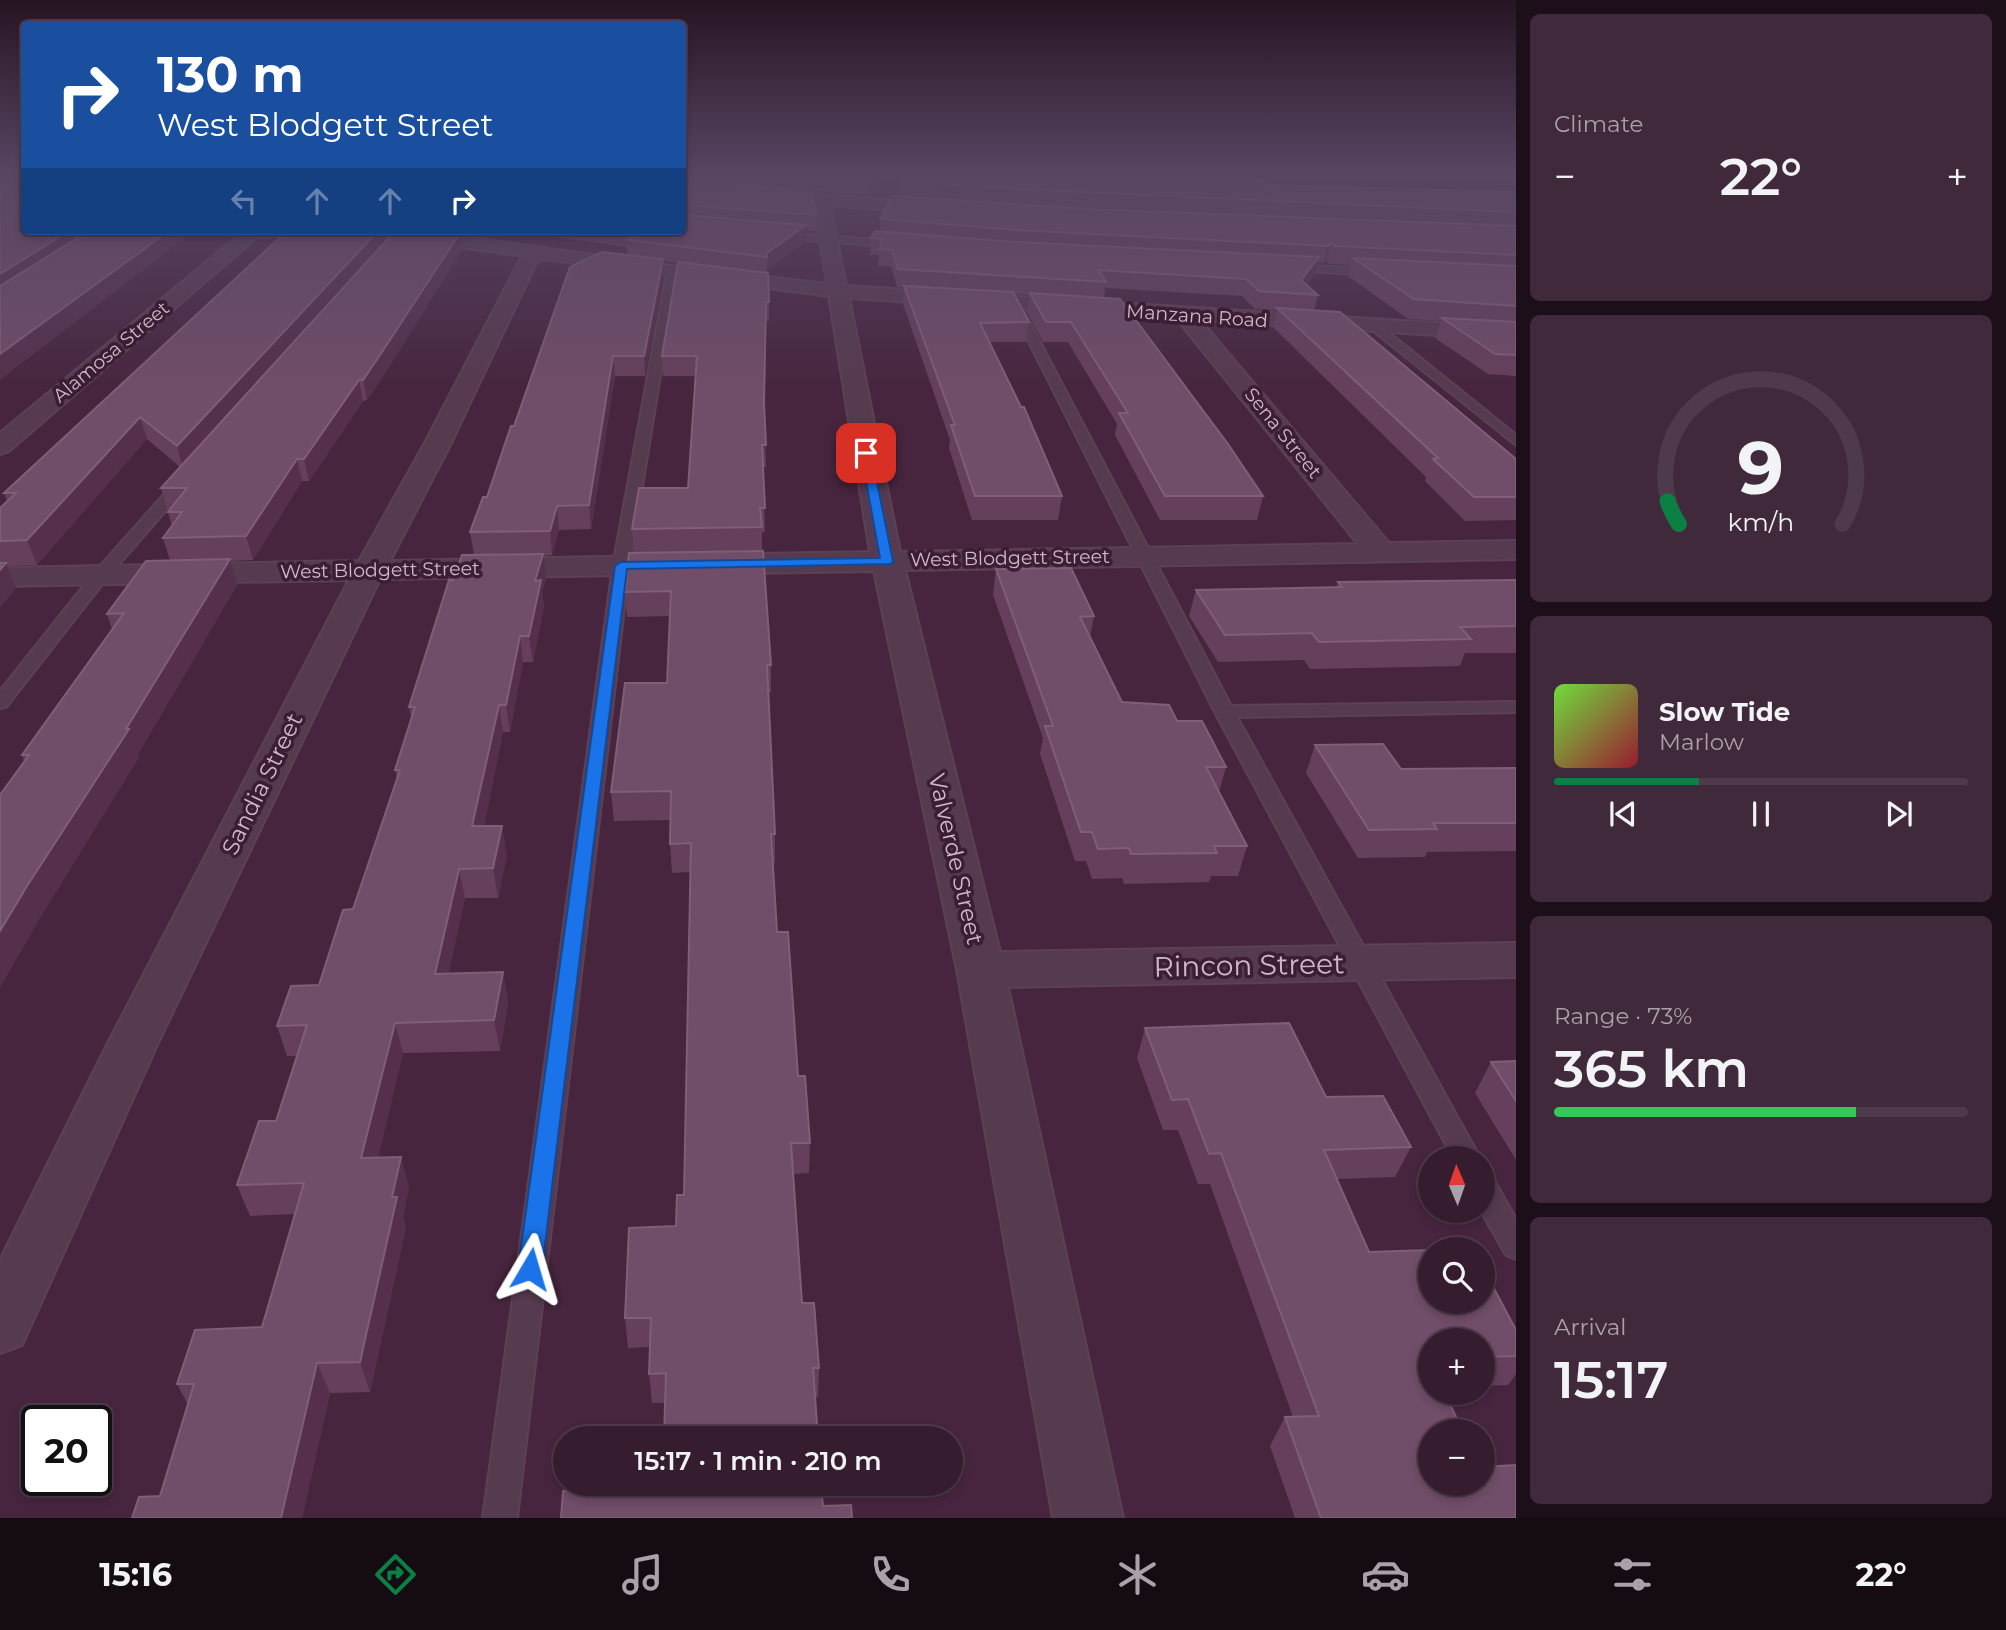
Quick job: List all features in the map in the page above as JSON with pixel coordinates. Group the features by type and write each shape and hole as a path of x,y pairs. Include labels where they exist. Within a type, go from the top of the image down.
{"street":[{"name":"Alamosa Street","path":"0,446 236,246"},
{"name":"Manzana Road","path":"476,246 835,291 1516,334"},
{"name":"Valverde Street","path":"821,246 835,291 887,561 981,970 1088,1518"},
{"name":"Sandia Street","path":"0,1324 132,1045 369,571 439,441 528,260 539,254"},
{"name":"Sena Street","path":"1185,315 1380,552"},
{"name":"West Blodgett Street","path":"0,577 1516,550"},
{"name":"Rincon Street","path":"981,970 1516,960"}],"lane":[{"path":"1281,267 1392,273"},
{"path":"500,1518 621,566 672,272"},
{"path":"1015,304 1224,712 1357,963 1460,1146"},
{"path":"1374,326 1515,440"},
{"path":"0,703 100,576 192,472"},
{"path":"1224,712 1516,707"},
{"path":"1495,1209 1516,1246"}],"building":[{"path":"0,246 45,246 0,274"},
{"path":"65,246 149,246 0,354 0,286"},
{"path":"271,246 364,246 177,446 140,417 27,540 0,541 0,508 16,493 4,493"},
{"path":"381,246 452,246 363,380 359,380 304,459 297,459 246,536 163,538 182,512 168,512 187,488 161,488"},
{"path":"675,246 777,246 767,253 767,257"},
{"path":"880,246 1092,246 1319,257 1301,280 1318,295 1259,291 1246,279 1098,270 1106,282 898,269 892,250 879,249"},
{"path":"1335,246 1516,246 1516,255"},
{"path":"602,252 663,259 644,356 613,356 589,505 557,506 550,531 470,532 483,497 487,497 511,426 514,426 570,267"},
{"path":"1353,258 1516,266 1516,306 1414,299"},
{"path":"678,262 768,273 764,403 766,445 762,445 765,508 760,508 762,527 632,529 639,488 688,488 697,356 662,356"},
{"path":"904,286 1013,292 1029,322 980,323 1021,407 1024,407 1062,496 975,496 951,425 955,425"},
{"path":"1030,293 1120,299 1228,444 1263,496 1165,496 1119,413 1128,413 1071,322 1046,322"},
{"path":"1277,308 1340,312 1516,459 1516,497 1474,497 1433,459 1438,458"},
{"path":"1442,318 1516,322 1516,355 1495,354"},
{"path":"763,551 771,665 767,665 775,834 771,834 777,932 788,932 798,1076 805,1076 810,1143 791,1143 802,1303 814,1303 819,1368 813,1368 817,1426 664,1426 666,1373 649,1374 651,1318 625,1318 629,1228 676,1226 677,1195 684,1195 691,843 670,844 671,791 611,792 625,683 667,683 671,591 625,592 629,553"},
{"path":"543,554 535,581 541,580 529,636 520,636 506,705 499,705 472,826 502,826 493,868 459,869 435,974 503,972 494,1020 395,1023 361,1158 401,1157 392,1197 397,1197 360,1362 317,1363 281,1518 132,1518 139,1497 160,1496 194,1384 177,1384 195,1330 262,1327 304,1183 237,1185 259,1121 276,1121 307,1025 277,1026 291,986 319,985 343,910 353,909 400,770 395,770 415,707 409,707 449,580 453,580 462,555"},
{"path":"230,559 126,729 129,729 0,931 0,795 29,755 22,755 124,613 107,614 146,561"},
{"path":"1071,568 1094,616 1080,617 1122,702 1169,705 1177,721 1202,721 1226,767 1206,767 1247,846 1214,846 1217,853 1131,854 1129,848 1098,849 1092,832 1081,832 1045,726 1053,726 996,569"},
{"path":"1516,580 1516,626 1460,627 1471,639 1319,642 1312,633 1225,635 1196,590 1342,587 1338,582"},
{"path":"1383,744 1401,769 1516,768 1516,823 1433,823 1437,829 1369,830 1315,745"},
{"path":"1289,1023 1326,1097 1383,1096 1411,1147 1324,1150 1369,1252 1418,1250 1418,1314 1495,1314 1495,1290 1516,1330 1516,1356 1495,1357 1495,1328 1418,1328 1418,1405 1451,1405 1457,1419 1418,1419 1418,1496 1495,1496 1495,1466 1516,1465 1516,1518 1321,1518 1285,1417 1319,1416 1221,1153 1209,1154 1188,1099 1172,1100 1145,1028"},
{"path":"1516,1061 1516,1101 1491,1062"},
{"path":"563,1496 822,1496 823,1506 851,1505 852,1518 561,1518"}],"route":[{"path":"530,1269 621,566 887,561 866,453"}]}
